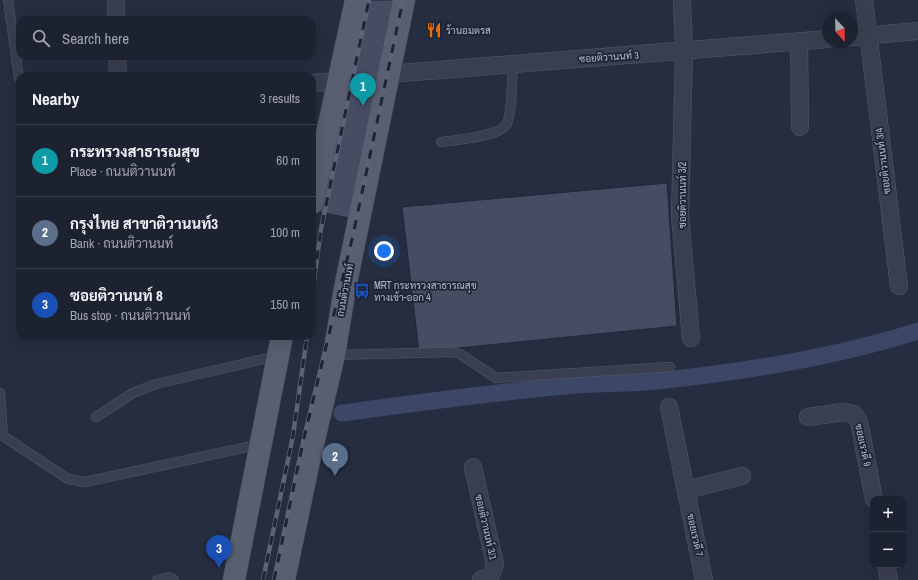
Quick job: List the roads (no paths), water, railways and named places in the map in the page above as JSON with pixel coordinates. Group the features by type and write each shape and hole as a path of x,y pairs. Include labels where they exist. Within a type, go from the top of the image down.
{"main road":[{"path":"316,186 340,82 356,0"},
{"name":"ถนนติวานนท์","path":"284,580 309,461 334,355 345,288 404,0"},
{"path":"234,580 280,346"}],"street":[{"path":"116,0 116,16"},
{"path":"682,0 684,51"},
{"name":"ซอยติวานนท์ 3/4","path":"864,0 860,36 898,286"},
{"path":"860,36 918,31"},
{"name":"ซอยติวานนท์ 3","path":"389,74 822,39"},
{"path":"799,41 800,127"},
{"name":"ซอยติวานนท์ 3/2","path":"684,51 680,216 691,338"},
{"path":"117,60 118,72"},
{"path":"316,83 340,82"},
{"name":"ซอยเรวดี 7","path":"669,407 704,580"},
{"name":"ซอยเรวดี 9","path":"808,417 843,412 854,414 860,422 873,496"},
{"name":"ซอยติวานนท์ 3/1","path":"473,467 495,565 491,575 481,580"},
{"path":"686,490 742,476"},
{"path":"887,568 889,580"}],"lane":[{"path":"8,0 16,57"},
{"path":"16,60 18,72"},
{"path":"441,142 493,133 506,126 509,118 513,64"},
{"path":"96,417 133,393 156,384 280,346"},
{"path":"334,355 454,352 460,354 496,378 670,367"},
{"path":"0,393 2,436 68,479 85,482 261,443"},
{"path":"156,580 169,577 174,580"}],"waterway":[{"path":"342,413 453,398 536,389 576,385 634,383 722,373 822,356 854,349 918,331"}],"railway":[{"path":"316,266 321,229 369,0"},
{"path":"274,580 304,438 353,235 403,0"},
{"path":"263,580 293,436 306,340"}],"place":[{"name":"ร้านอมตรส","path":"434,30"},
{"name":"กระทรวงสาธารณสุข","path":"363,106"},
{"name":"MRT กระทรวงสาธารณสุข ทางเข้า-ออก 4","path":"362,291"},
{"name":"กรุงไทย สาขาติวานนท์3","path":"335,476"},
{"name":"ซอยติวานนท์ 8","path":"219,568"}]}
